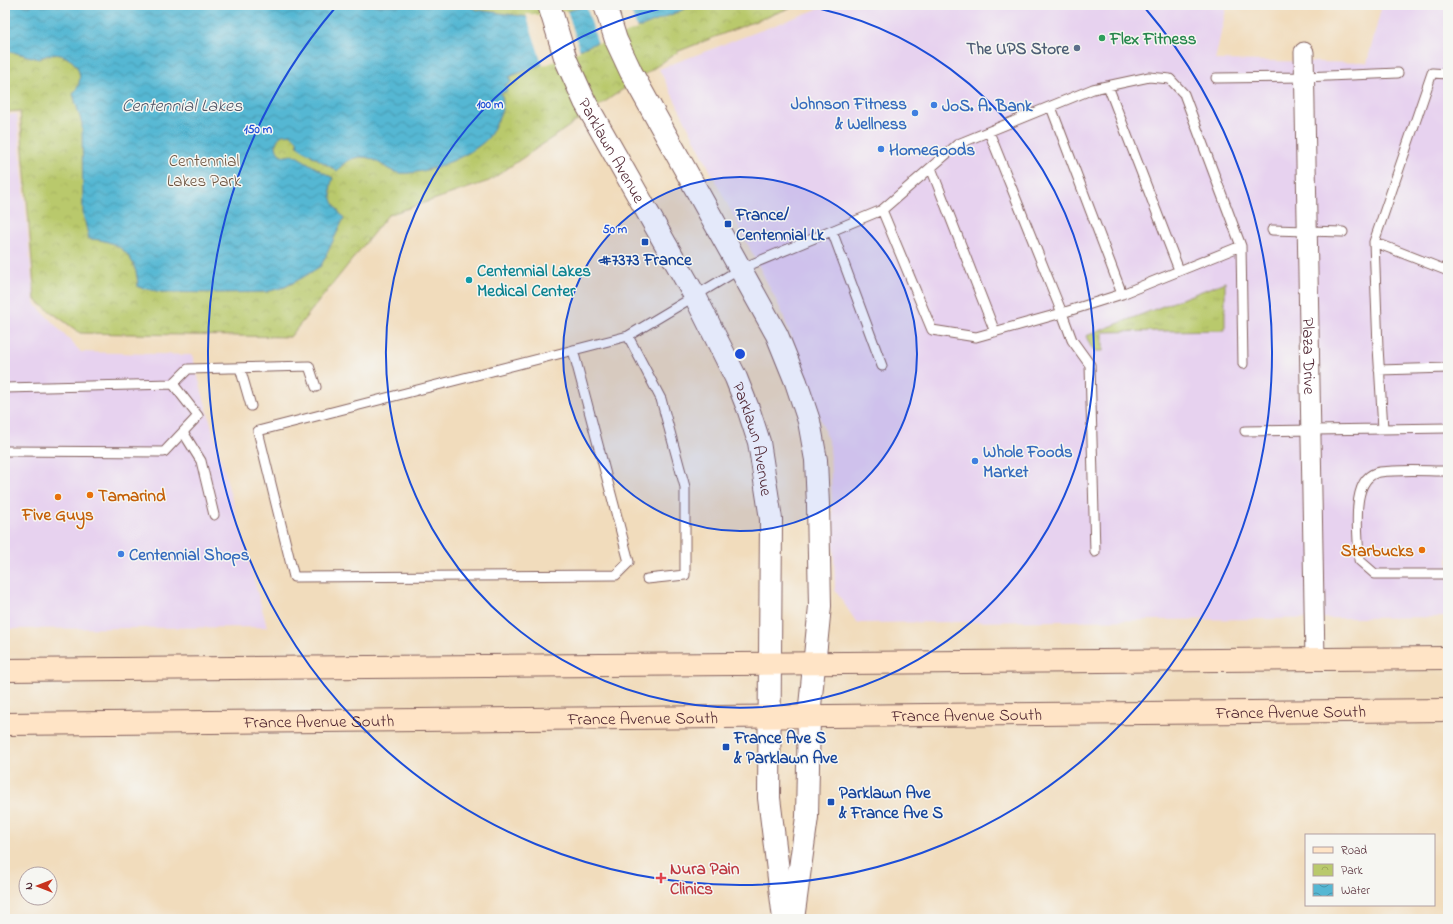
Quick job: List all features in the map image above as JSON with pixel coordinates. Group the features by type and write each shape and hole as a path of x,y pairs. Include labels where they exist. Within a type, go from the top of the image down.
{"main road":[{"path":"5,670 1448,658"},
{"name":"France Avenue South","path":"5,724 1448,710"}],"street":[{"name":"Parklawn Avenue","path":"549,5 566,60 591,114 695,296 736,378 750,411 763,463 771,519 769,798 784,919"},
{"path":"605,5 616,40 639,87 777,335 796,382 809,421 816,460 820,606 808,716 807,817 793,919"},
{"name":"Plaza Drive","path":"1304,52 1309,431 1315,660"}],"lane":[{"path":"1216,78 1304,77 1398,73"},
{"path":"1383,429 1374,242 1432,73 1448,74"},
{"path":"573,350 629,562 616,575 294,577 258,430 628,336 740,269 882,210 958,144 1093,89 1149,77 1170,78 1184,94 1241,246 1243,364"},
{"path":"1108,86 1180,270"},
{"path":"1051,107 1122,294"},
{"path":"988,132 1072,340 1090,365 1095,552"},
{"path":"931,168 995,332"},
{"path":"882,210 932,330 976,337 1062,314 1122,294 1241,246"},
{"path":"1272,230 1343,232"},
{"path":"832,231 882,366"},
{"path":"1374,242 1448,271"},
{"path":"628,336 661,399 684,486 685,575 647,579"},
{"path":"5,388 173,384 188,369 309,366 316,387"},
{"path":"240,368 251,406"},
{"path":"1379,370 1448,368"},
{"path":"5,451 164,452 198,416 173,384"},
{"path":"1245,430 1309,431 1448,428"},
{"path":"183,432 201,461 214,514"},
{"path":"1448,471 1378,472 1364,480 1358,496 1359,560 1375,574 1448,574"}],"shaded area":[{"path":"828,5 1227,5 1215,60 1367,63 1382,5 1448,5 1448,617 857,623 835,590 830,446 782,312 659,69"},
{"path":"17,114 34,303 81,352 192,355 267,627 5,629 5,115"}],"green space":[{"name":"Centennial Lakes","path":"5,5 797,5 679,51 489,181 388,215 290,337 80,333 35,300 20,111 5,112"},
{"path":"1225,282 1225,330 1103,332 1103,351 1095,351 1091,347 1086,336"}],"water":[{"name":"Centennial Lakes","path":"5,5 465,5 478,10 528,17 557,14 590,5 689,5 689,7 642,27 637,27 509,77 511,82 505,85 507,91 501,93 503,104 500,115 488,138 481,145 459,158 433,168 409,173 399,173 389,170 376,161 366,157 360,157 347,161 337,171 298,147 297,140 290,134 282,135 276,143 277,151 280,154 288,156 293,154 333,178 331,184 332,199 344,218 321,266 302,278 285,287 266,292 219,293 161,292 138,287 134,267 130,258 125,252 118,246 110,243 89,239 83,214 82,124 73,94 80,77 78,69 73,62 58,54 48,55 39,59 5,50"}],"pier":[{"path":"586,5 629,5 637,29 598,44"},
{"path":"567,10 580,51 543,66 526,14 541,15"}],"place":[{"name":"Flex Fitness","path":"1102,38"},
{"name":"The UPS Store","path":"1077,48"},
{"name":"JoS. A. Bank","path":"934,105"},
{"name":"Johnson Fitness & Wellness","path":"915,113"},
{"name":"HomeGoods","path":"881,149"},
{"name":"France/ Centennial Lk","path":"728,224"},
{"name":"#7373 France","path":"645,242"},
{"name":"Centennial Lakes Medical Center","path":"469,280"},
{"name":"Whole Foods Market","path":"975,461"},
{"name":"Tamarind","path":"90,495"},
{"name":"Five Guys","path":"58,497"},
{"name":"Starbucks","path":"1422,550"},
{"name":"Centennial Shops","path":"121,554"},
{"name":"France Ave S & Parklawn Ave","path":"726,747"},
{"name":"Parklawn Ave & France Ave S","path":"831,802"},
{"name":"Nura Pain Clinics","path":"661,878"}],"park label":[{"name":"Centennial Lakes Park","path":"204,170"}]}
